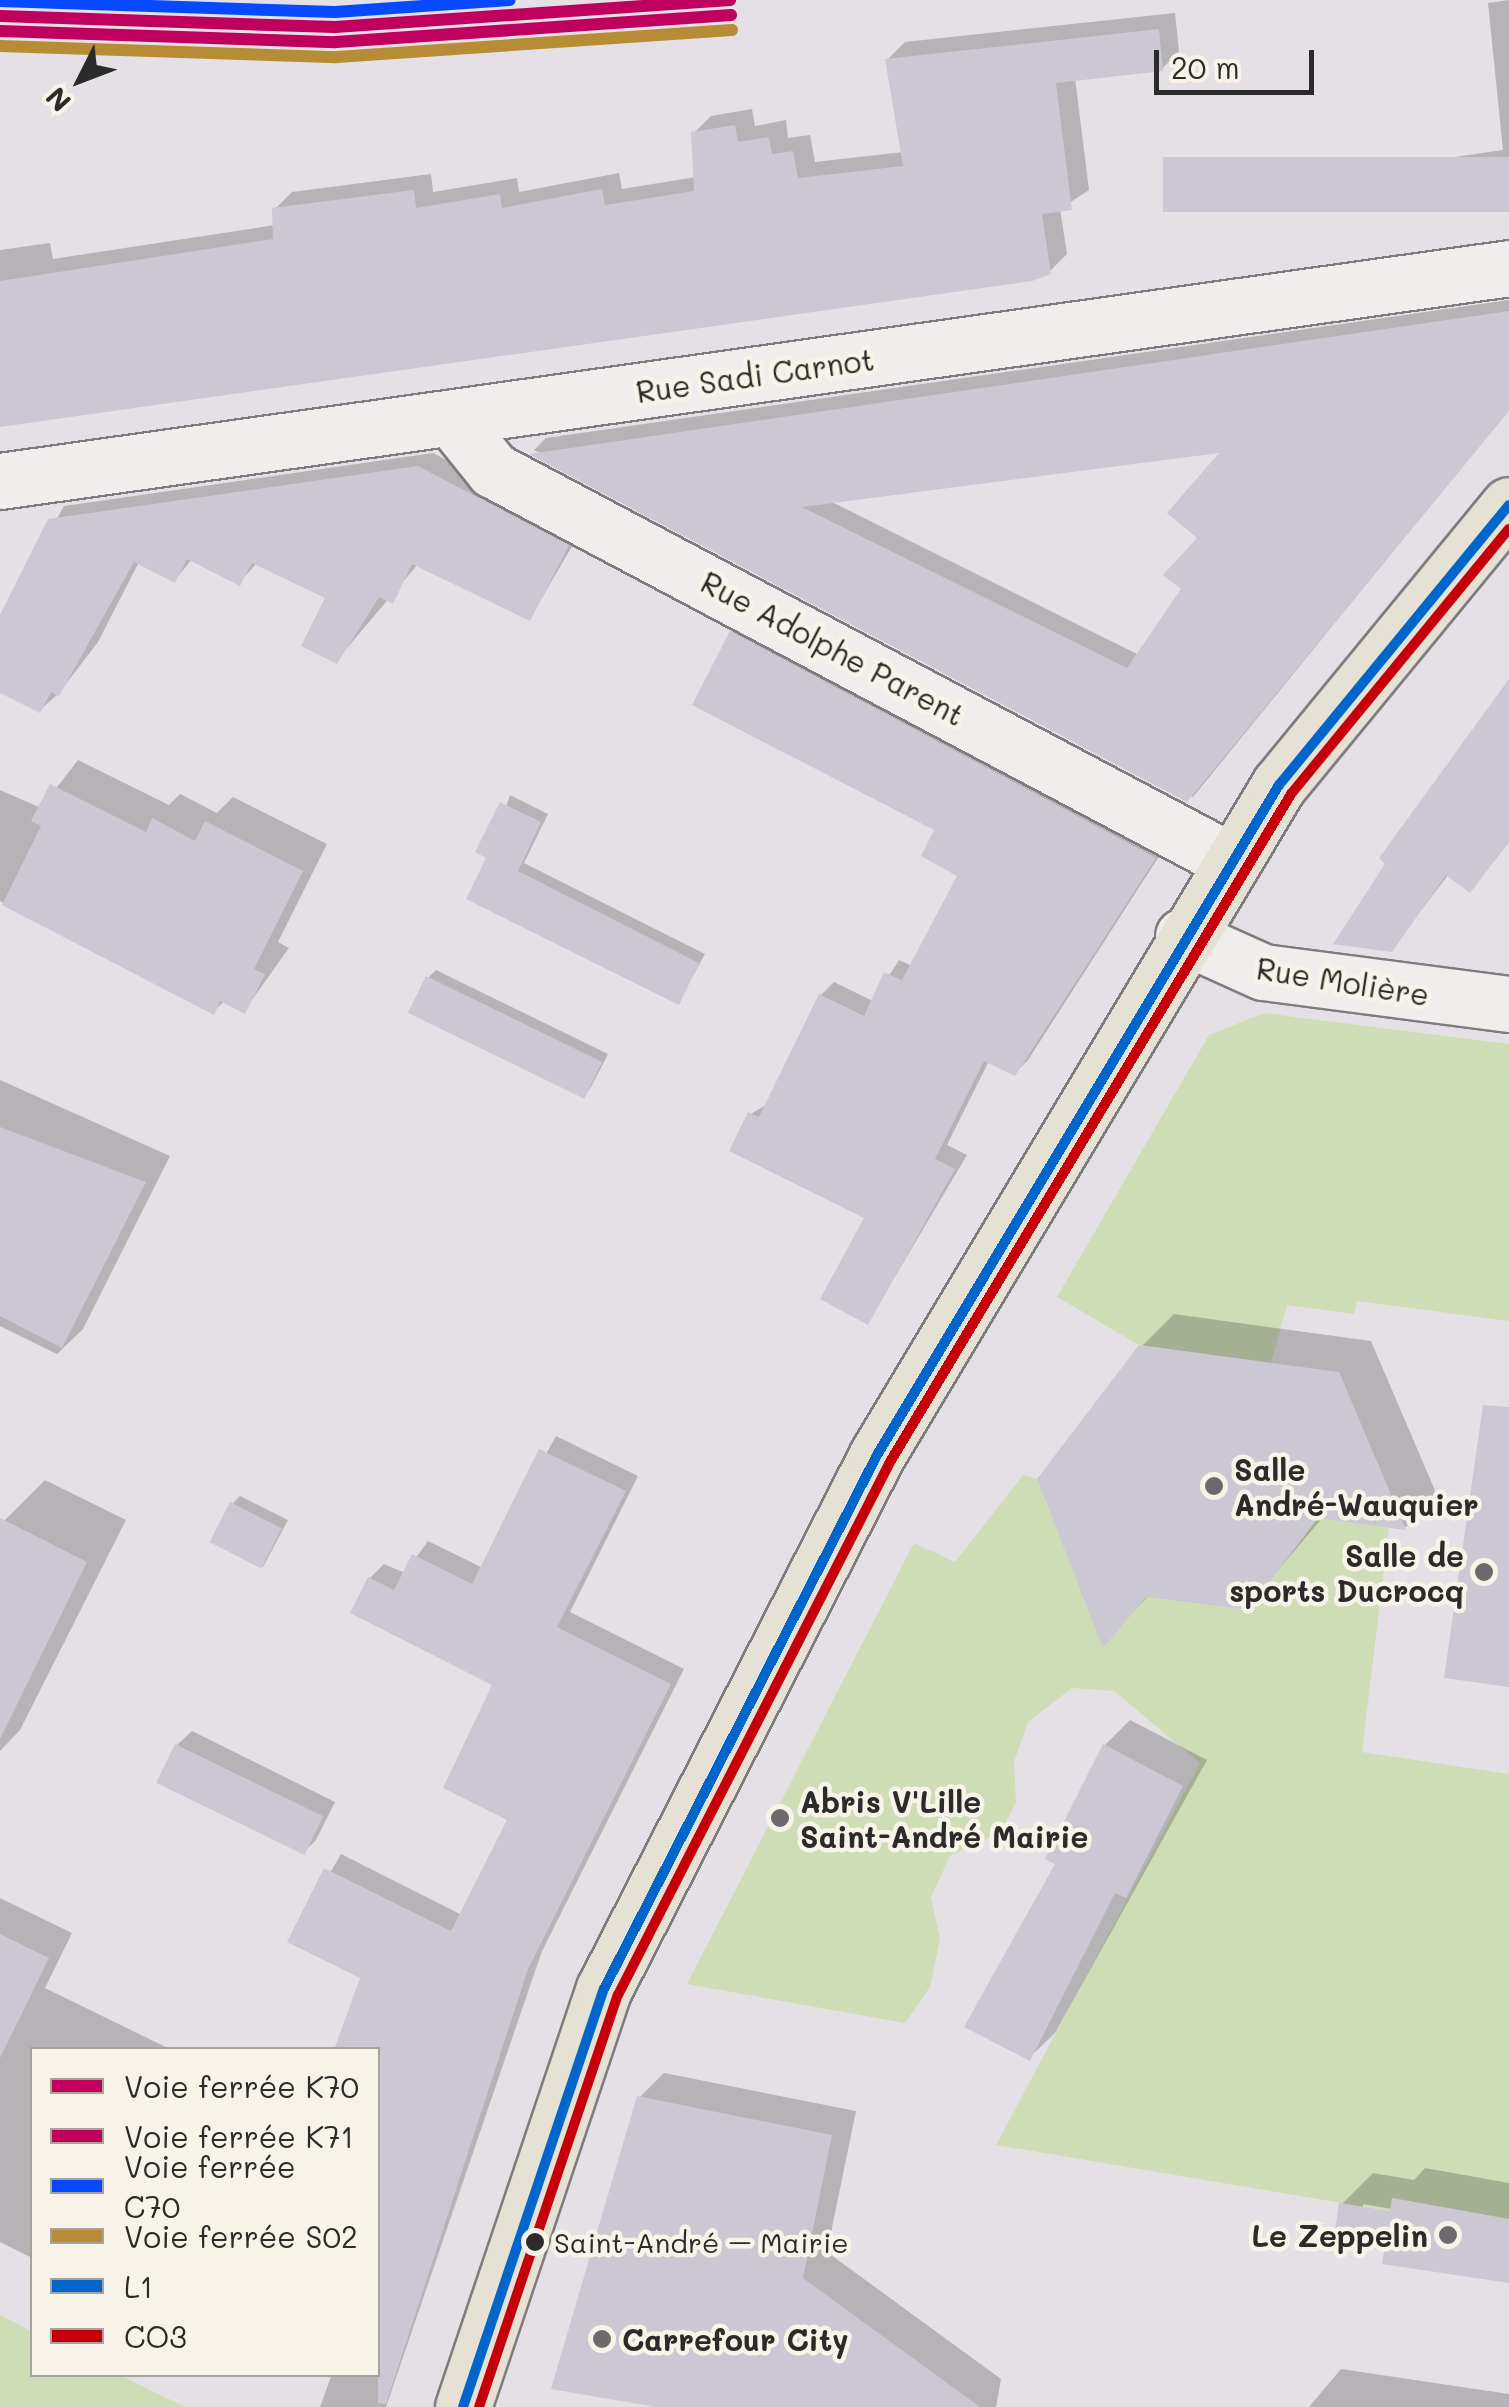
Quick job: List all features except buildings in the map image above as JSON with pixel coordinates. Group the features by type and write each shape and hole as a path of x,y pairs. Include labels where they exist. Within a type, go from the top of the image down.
{"main road":[{"path":"469,2406 570,2074 681,1824 878,1455 1183,936 1232,860 1324,723 1509,505"}],"street":[{"name":"Rue Sadi Carnot","path":"0,481 1509,268"},
{"name":"Rue Adolphe Parent","path":"452,418 493,470 1232,860"},
{"name":"Rue Molière","path":"1183,936 1263,972 1509,1004"}],"green space":[{"path":"1264,1013 1509,1044 1509,1321 1357,1301 1354,1314 1287,1305 1271,1363 1139,1345 1057,1297 1209,1035"},
{"path":"1023,1475 1037,1479 1098,1634 1146,1597 1248,1610 1318,1518 1389,1527 1362,1752 1509,1774 1509,2219 1393,2198 1390,2211 996,2145 1200,1763 1114,1691 1072,1688 1028,1722 1014,1762 1016,1802 1001,1832 950,1856 931,1897 940,1939 930,1987 905,2023 687,1984 914,1543 955,1562"},
{"path":"0,2315 30,2330 30,2377 124,2377 185,2407 0,2407"}],"rail line":[{"name":"C70","path":"0,1 335,12 510,0"},
{"name":"K70","path":"0,16 335,27 730,0"},
{"name":"K71","path":"0,31 336,42 731,15"},
{"name":"S02","path":"0,46 337,57 732,30"}],"transit line":[{"name":"L1","path":"463,2407 604,1989 877,1455 1279,785 1509,505"},
{"name":"CO3","path":"479,2407 618,1995 890,1462 1291,794 1509,529"}],"place":[{"name":"Salle André-Wauquier","path":"1214,1486"},
{"name":"Salle de sports Ducrocq","path":"1484,1572"},
{"name":"Abris V'Lille Saint-André Mairie","path":"780,1818"},
{"name":"Le Zeppelin","path":"1448,2235"},
{"name":"Saint-André – Mairie","path":"535,2242"},
{"name":"Carrefour City","path":"602,2339"}]}
